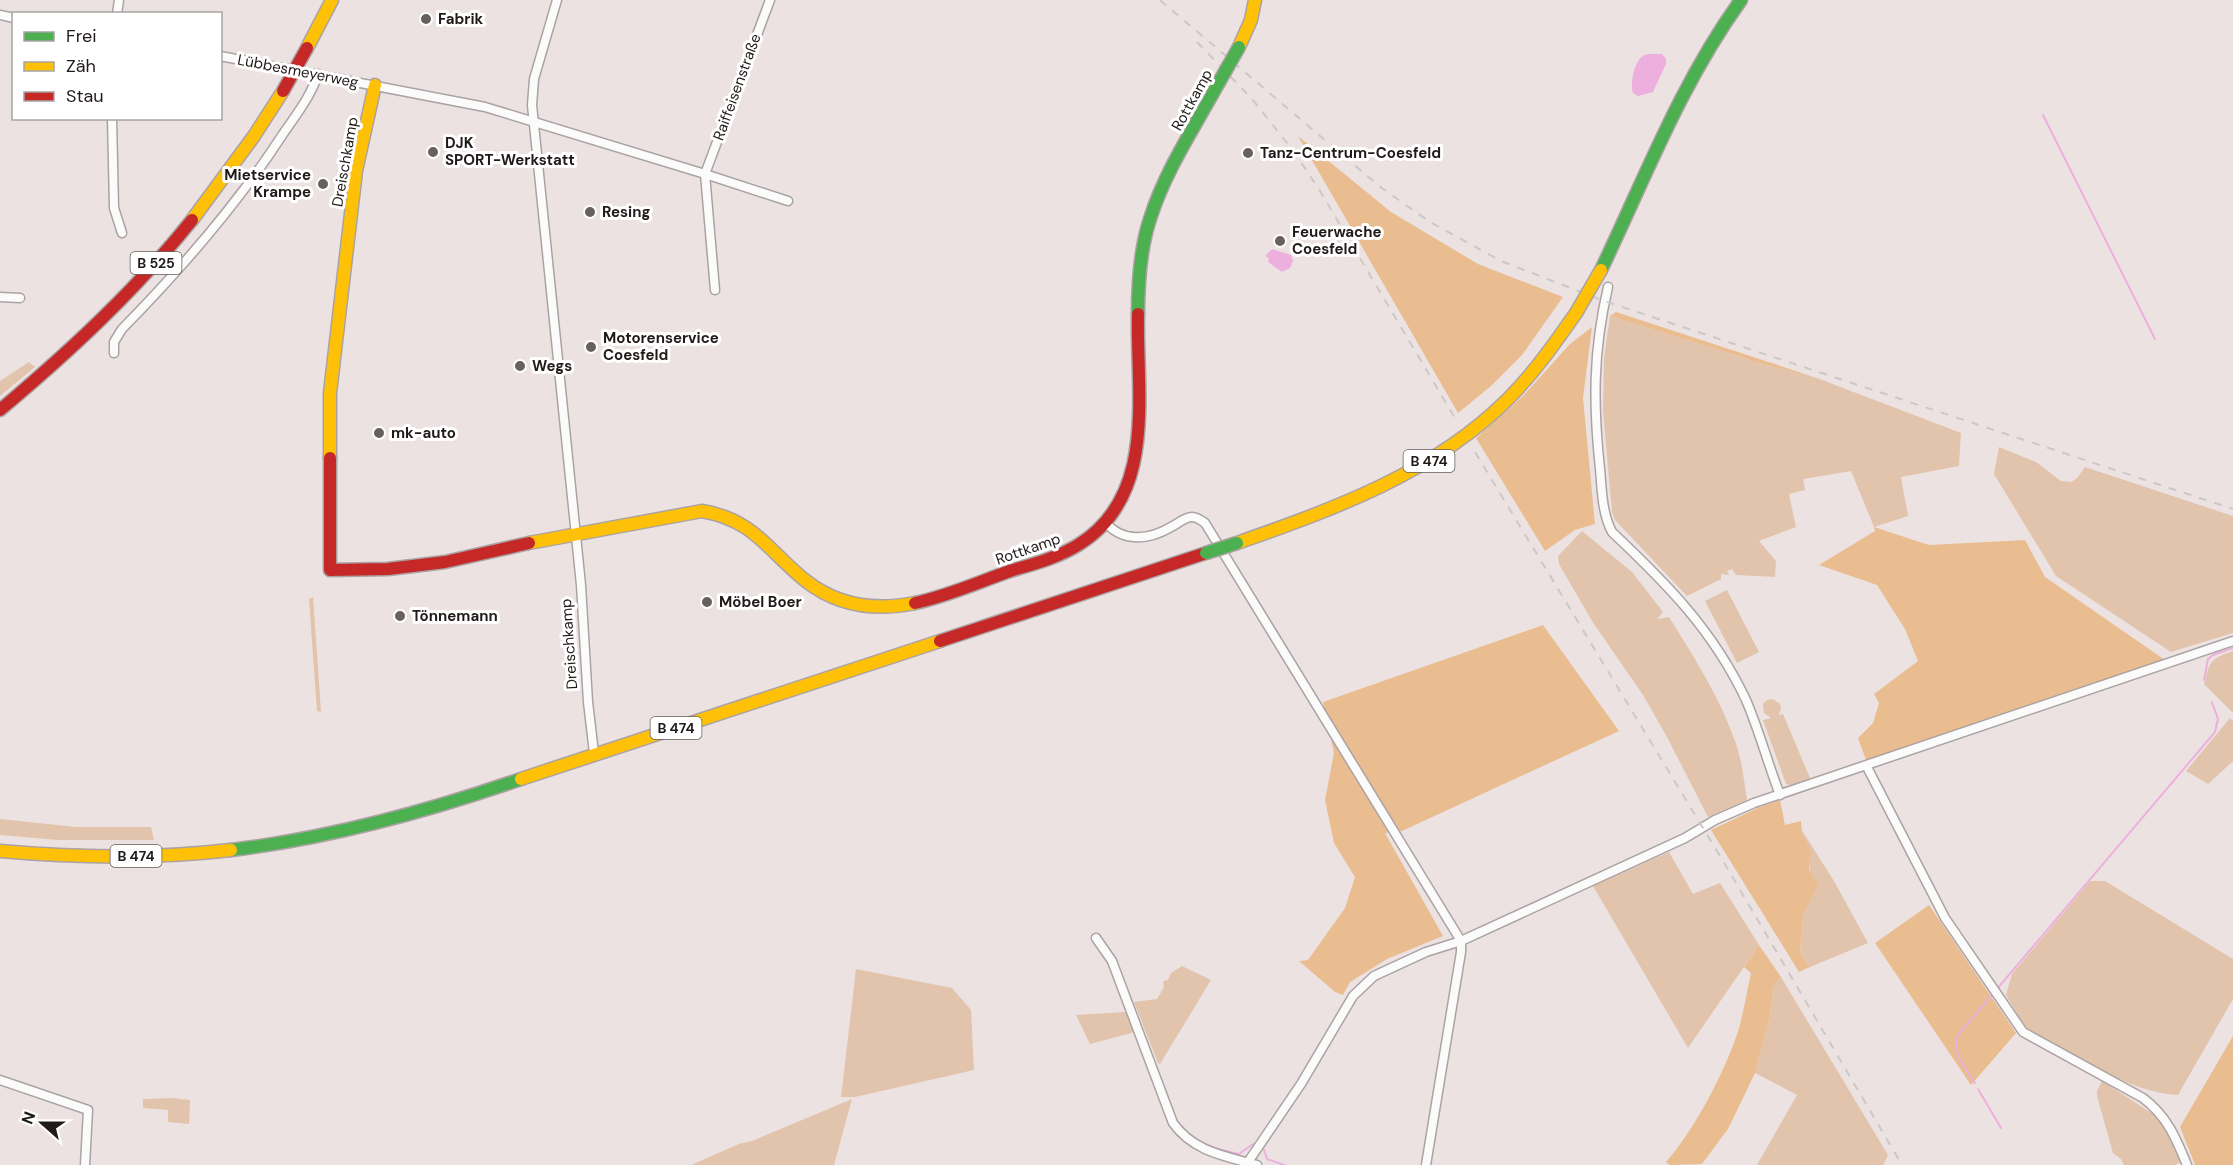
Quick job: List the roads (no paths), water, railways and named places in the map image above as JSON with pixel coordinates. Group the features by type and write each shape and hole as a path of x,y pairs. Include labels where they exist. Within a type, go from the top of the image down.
{"main road":[{"name":"B 525","path":"0,410 84,338 160,259 218,187 283,90 332,0"},
{"name":"Rottkamp","path":"576,533 697,511 720,514 737,519 761,536 815,588 854,604 886,607 920,601 1064,553 1090,537 1118,505 1128,487 1136,455 1140,277 1148,228 1167,178 1239,47 1251,20 1255,0"},
{"name":"B 474","path":"0,850 130,857 207,852 273,845 413,814 1237,543 1354,500 1397,480 1442,453 1493,412 1528,377 1555,344 1576,314 1601,270 1688,83 1724,21 1741,0"},
{"name":"Dreischkamp","path":"375,86 356,171 330,393 330,570 388,569 445,562 576,533"}],"street":[{"name":"Dreischkamp","path":"557,0 532,90 576,533 588,702 594,753"},
{"name":"Raiffeisenstraße","path":"715,290 705,174 770,0"},
{"name":"Lübbesmeyerweg","path":"222,56 375,86"},
{"path":"114,353 114,342 122,329 193,254 250,183 309,93 318,74"},
{"path":"375,86 457,100 788,201"},
{"path":"112,120 114,208 122,233"},
{"path":"1608,287 1600,319 1594,400 1603,505 1608,524 1612,532 1671,588 1692,613 1720,654 1746,701 1780,795"},
{"path":"0,297 20,298"},
{"path":"1105,522 1122,536 1143,537 1163,531 1190,517 1197,518 1204,523 1461,940 1461,952 1426,1165"},
{"path":"1095,938 1112,961 1173,1123 1191,1142 1205,1150 1232,1160 1253,1164 1353,996 1374,976 1426,952 1461,940 1685,838 1715,820 1780,795 2233,641"},
{"path":"1867,767 1945,918 2023,1032 2143,1098 2155,1108 2175,1135 2187,1165"},
{"path":"0,1080 88,1110 85,1165"}],"waterway":[{"path":"2043,115 2155,339"},
{"path":"2204,680 2208,659 2233,648"},
{"path":"1997,989 2215,732 2218,719 2212,702"},
{"path":"1975,1083 1958,1054 1956,1042 1958,1035 1992,995"},
{"path":"1978,1089 2001,1128"},
{"path":"1182,1126 1200,1142 1223,1150 1239,1154 1253,1144"},
{"path":"1264,1150 1267,1159 1284,1165"}],"railway":[{"path":"1160,0 1379,186 1430,222 1501,261 1604,301 2233,509"},
{"path":"1197,42 1252,99 1295,153 1455,418"},
{"path":"1475,452 1726,866 1902,1165"}],"place":[{"name":"Fabrik","path":"426,19"},
{"name":"DJK SPORT-Werkstatt","path":"433,152"},
{"name":"Tanz-Centrum-Coesfeld","path":"1248,153"},
{"name":"Mietservice Krampe","path":"323,184"},
{"name":"Resing","path":"590,212"},
{"name":"Feuerwache Coesfeld","path":"1280,241"},
{"name":"Motorenservice Coesfeld","path":"591,347"},
{"name":"Wegs","path":"520,366"},
{"name":"mk-auto","path":"379,433"},
{"name":"Möbel Boer","path":"707,602"},
{"name":"Tönnemann","path":"400,616"}]}
